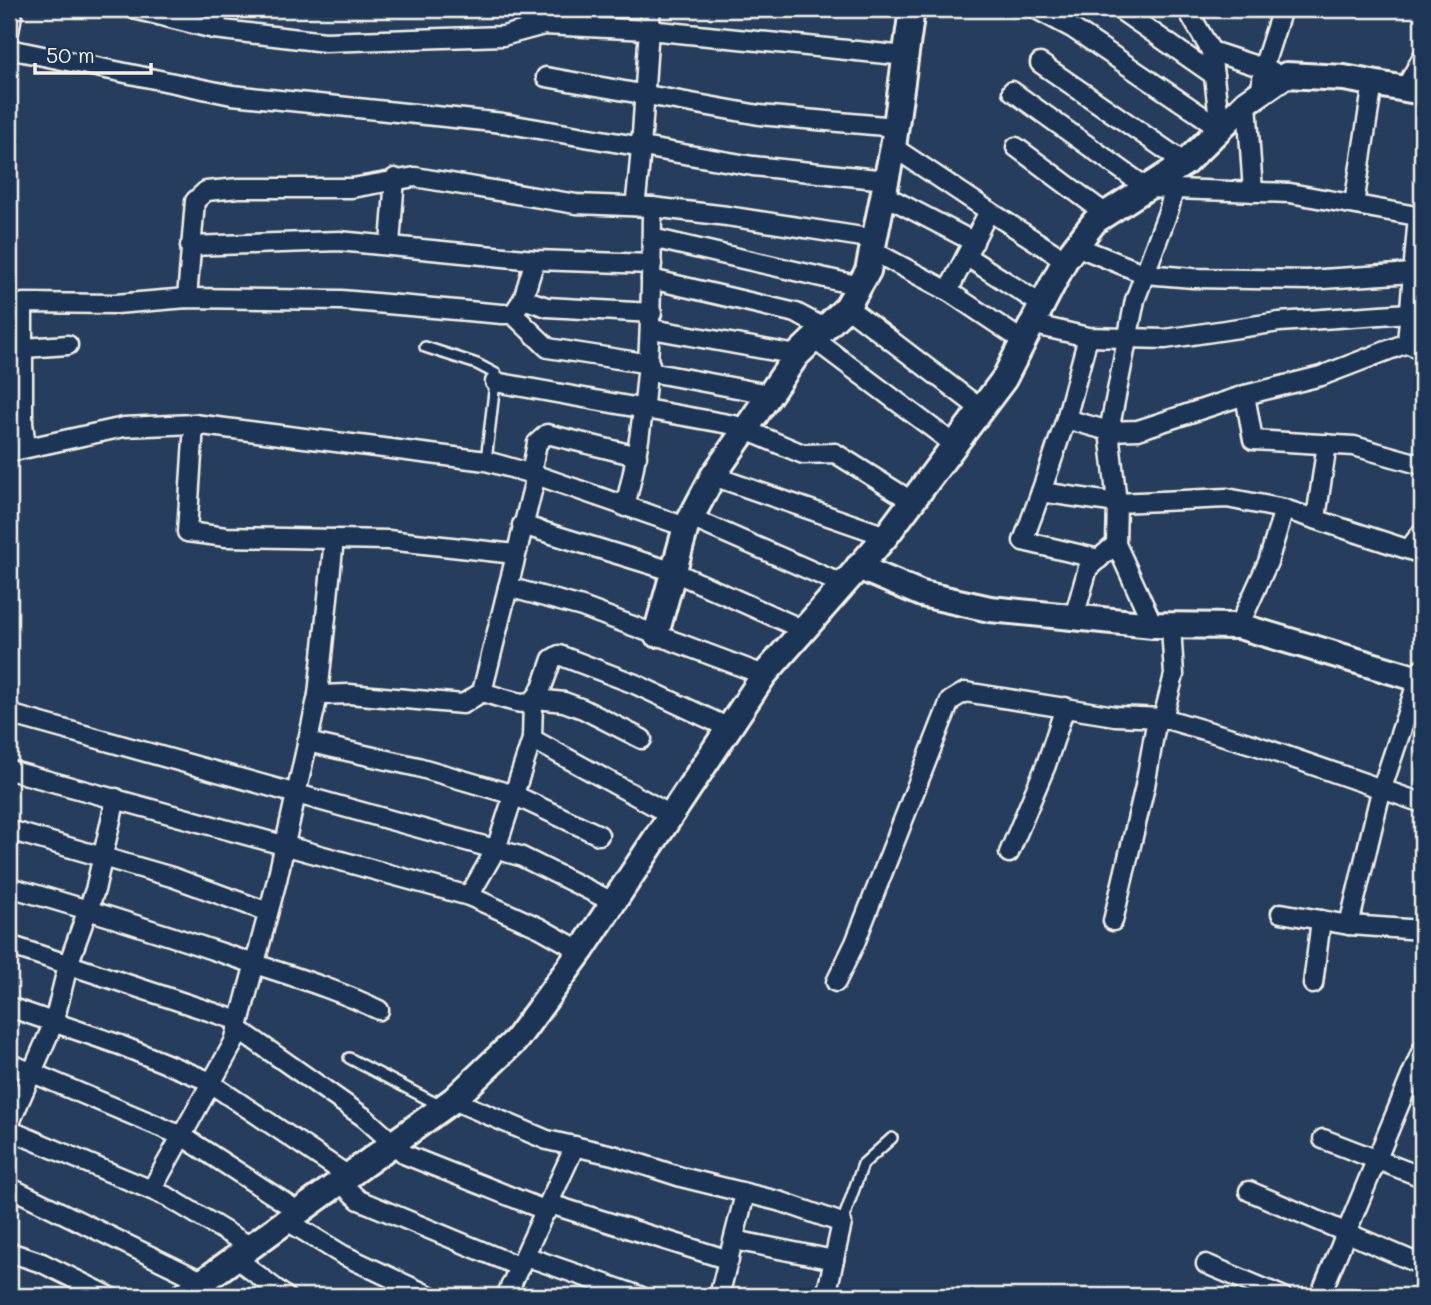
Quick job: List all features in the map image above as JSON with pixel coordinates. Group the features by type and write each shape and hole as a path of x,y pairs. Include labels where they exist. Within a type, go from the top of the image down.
{"street":[{"path":"9,32 13,9"},
{"path":"134,9 214,29 325,43 503,36 544,25 649,30 906,56"},
{"path":"214,29 219,9"},
{"path":"625,507 637,456 650,368 652,238 643,207 643,93 651,9"},
{"path":"656,634 672,571 689,523 713,476 769,394 847,307 860,286 874,245 895,137 912,9"},
{"path":"1036,9 1072,28 1220,128"},
{"path":"1119,9 1214,75"},
{"path":"1187,9 1211,51 1220,128"},
{"path":"1253,192 1264,84 1283,9"},
{"path":"9,49 232,96 503,122 885,188 970,248 1032,323"},
{"path":"1211,51 1264,84 1373,83 1414,91 1422,58"},
{"path":"1040,63 1185,163"},
{"path":"546,77 895,137 989,211 1071,253 1144,274 1193,278 1307,280 1413,273"},
{"path":"1354,204 1373,83"},
{"path":"183,1296 245,1254 449,1104 516,1040 581,951 765,675 886,536 1004,379 1071,253 1095,221 1185,163 1264,84"},
{"path":"1012,92 1147,188 1290,193 1420,217 1409,313 1414,346 1321,376 1245,395 1138,430 1110,431 1066,419"},
{"path":"1016,147 1107,214"},
{"path":"390,244 395,178"},
{"path":"187,298 193,206 206,191 239,188 352,188 395,178 426,178 576,204 643,207 874,245 948,291 1032,323 1088,337 1165,339 1279,322 1409,313"},
{"path":"1112,921 1160,718 1174,675 1162,626 1116,544 1117,503 1110,431 1135,300 1174,189"},
{"path":"948,291 989,211"},
{"path":"652,238 860,286"},
{"path":"190,246 312,241 390,244 652,272 796,313 813,342 955,445"},
{"path":"518,306 535,260"},
{"path":"813,342 547,307 187,298 116,304 23,303 16,348 17,449 124,427 194,424 486,461 534,474 625,507 689,523 851,576 922,594 990,609 1074,618 1162,626 1239,626 1421,676 1381,791 1349,925"},
{"path":"518,306 548,348 769,394"},
{"path":"847,307 981,409"},
{"path":"1088,337 1066,419 1023,541 1099,559"},
{"path":"16,348 68,345"},
{"path":"495,382 734,425 803,454 835,453 913,502"},
{"path":"1245,395 1253,440 1354,446 1422,465"},
{"path":"194,424 187,532 226,537 388,540 515,554"},
{"path":"318,695 349,694 463,704 482,692 534,474 537,443 547,434 637,456"},
{"path":"1316,518 1327,444"},
{"path":"713,476 886,536"},
{"path":"1041,492 1117,503 1227,498 1316,518 1416,552 1422,532"},
{"path":"1239,626 1268,562 1284,509"},
{"path":"522,525 672,571 804,629"},
{"path":"152,1189 213,1084 238,1025 284,847 318,695 334,539"},
{"path":"1074,618 1088,568 1116,544"},
{"path":"508,587 582,607 765,675"},
{"path":"469,896 496,849 532,739 535,700 552,659 559,655 635,684 729,728"},
{"path":"836,982 855,943 950,701 970,691 1115,716 1160,718 1255,745 1381,791 1422,803"},
{"path":"482,692 518,703 535,700 564,702 642,739"},
{"path":"1009,853 1046,765 1065,707"},
{"path":"9,714 520,856 613,902"},
{"path":"532,739 671,815"},
{"path":"307,742 418,767 514,795 599,835"},
{"path":"9,770 469,896 540,928 581,951"},
{"path":"117,798 102,857 68,965 54,1023 31,1070 9,1128 152,1189 245,1254 285,1296"},
{"path":"9,830 172,877 268,912"},
{"path":"9,887 87,908 337,990 379,1010"},
{"path":"1280,913 1349,925 1422,930"},
{"path":"1313,984 1321,920"},
{"path":"9,945 238,1025 355,1111 406,1155 549,1208 729,1260"},
{"path":"9,1007 120,1045 213,1084 346,1180 359,1200 523,1262 640,1296"},
{"path":"1320,1296 1422,1051"},
{"path":"9,1063 31,1070 182,1136 343,1255 430,1296"},
{"path":"449,1104 547,1140 782,1202 842,1223 826,1296"},
{"path":"1323,1139 1422,1177"},
{"path":"506,1296 549,1208 575,1146"},
{"path":"9,1187 204,1282"},
{"path":"1249,1191 1422,1265"},
{"path":"721,1296 745,1194"},
{"path":"734,1240 834,1259"},
{"path":"9,1252 42,1263 109,1296"},
{"path":"1206,1264 1282,1296"}],"lane":[{"path":"425,347 496,374 486,461"},
{"path":"349,1058 449,1104"},
{"path":"842,1223 863,1164 892,1138"}]}
